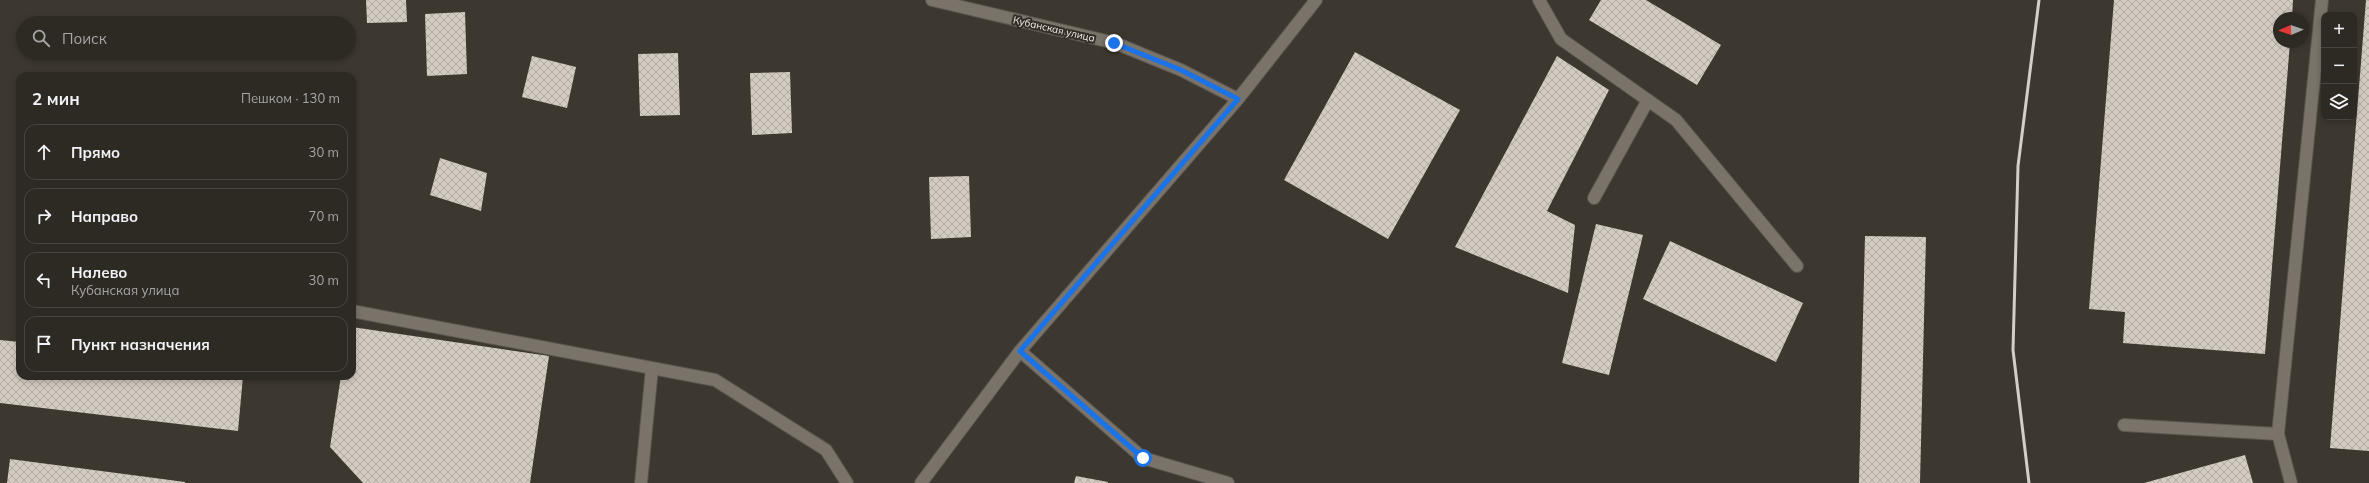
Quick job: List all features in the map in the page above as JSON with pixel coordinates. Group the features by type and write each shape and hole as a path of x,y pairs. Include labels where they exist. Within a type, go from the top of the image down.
{"street":[{"name":"Кубанская улица","path":"932,0 1114,43 1181,70 1238,99"},
{"path":"921,483 1020,351 1238,99 1316,0"},
{"path":"1539,0 1561,38 1676,120 1797,266"},
{"path":"2291,483 2278,434 2322,0"},
{"path":"1594,198 1648,100"},
{"path":"356,312 715,380 826,450 847,483"},
{"path":"1020,351 1143,458 1228,483"},
{"path":"641,483 652,368"},
{"path":"2124,425 2278,434"}],"building":[{"path":"366,0 406,0 407,22 367,23"},
{"path":"1601,0 1646,0 1721,45 1697,85 1589,20"},
{"path":"2114,0 2293,0 2292,12 2273,12 2273,48 2290,48 2265,354 2123,343 2125,312 2089,309"},
{"path":"2366,0 2369,0 2369,451 2330,448"},
{"path":"465,12 467,74 427,76 425,14"},
{"path":"1355,52 1460,110 1388,239 1284,180"},
{"path":"678,53 680,115 640,116 638,54"},
{"path":"532,56 576,67 567,108 522,97"},
{"path":"1557,56 1609,90 1547,211 1575,225 1568,293 1455,247"},
{"path":"790,72 792,133 752,135 750,73"},
{"path":"440,158 487,173 481,211 430,195"},
{"path":"969,176 971,237 931,239 929,177"},
{"path":"1596,224 1643,235 1609,375 1562,363"},
{"path":"1865,236 1926,237 1920,483 1859,483"},
{"path":"1670,241 1803,303 1776,362 1643,299"},
{"path":"356,328 549,356 530,483 363,483 330,447 340,380 356,380"},
{"path":"0,340 16,342 16,380 243,380 238,431 0,403"},
{"path":"2245,455 2253,483 2144,483"},
{"path":"10,459 185,482 185,483 7,483"},
{"path":"1076,476 1108,482 1108,483 1074,483"}],"railway":[{"path":"2029,483 2013,350 2018,166 2039,0"}],"route":[{"path":"1114,43 1181,70 1238,99 1020,351 1143,458"}]}
